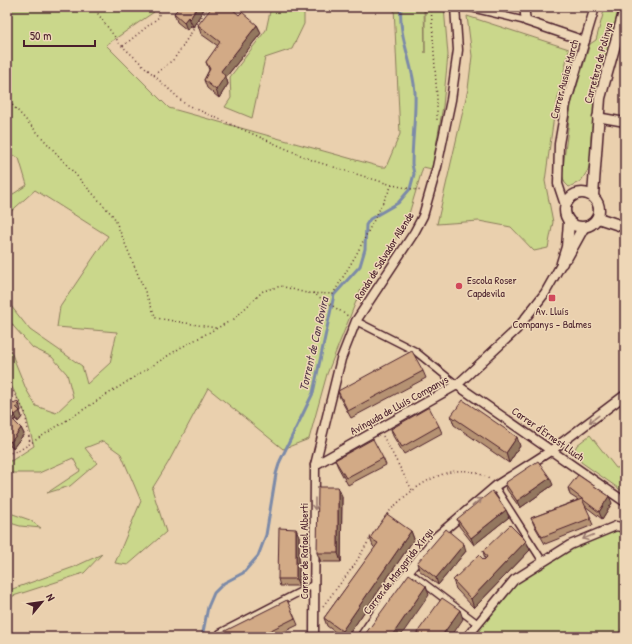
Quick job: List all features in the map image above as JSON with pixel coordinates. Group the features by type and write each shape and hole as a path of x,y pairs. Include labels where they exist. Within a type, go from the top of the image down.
{"street":[{"name":"Ronda de Salvador Allende","path":"315,465 341,359 356,321 414,233 423,216 437,167 450,107 458,50 455,7"},
{"path":"467,7 526,21 585,41"},
{"path":"524,7 526,21"},
{"name":"Carrer Ausias March","path":"565,205 558,184 559,144 566,104 595,7"},
{"name":"Carretera de Polinya","path":"593,196 593,171 600,98 625,9"},
{"path":"597,117 625,122"},
{"name":"Carretera de Polinya","path":"580,193 593,171"},
{"path":"580,193 587,193 593,196 599,205 598,218 594,224 583,228 575,227 569,222 564,212 565,205 571,197 580,193"},
{"path":"598,218 625,227"},
{"path":"562,263 567,247 569,222"},
{"path":"562,263 583,228"},
{"name":"Avinguda de Lluís Companys","path":"315,465 458,385 516,330 545,294 562,263"},
{"path":"356,321 415,351 458,385"},
{"name":"Carrer d'Ernest Lluch","path":"458,385 625,502"},
{"name":"Carrer de Margarida Xirgu","path":"361,637 389,596 436,537 496,486 552,450 625,395"},
{"name":"Carrer de Rafael Alberti","path":"314,637 315,465"},
{"path":"496,486 543,562"},
{"path":"467,637 514,580 570,545 616,526 625,528"},
{"path":"409,572 478,624"},
{"path":"220,633 314,584"}],"path":[{"path":"93,7 123,47 185,104 314,161 392,185 430,193"},
{"path":"123,47 159,18 159,7"},
{"path":"154,75 174,59 208,7"},
{"path":"431,7 437,98 437,127"},
{"path":"7,99 114,217 156,318 216,328"},
{"path":"7,454 30,443 180,348 234,319 263,291 281,286 313,293 333,294 356,255 392,185"},
{"path":"313,293 356,321"},
{"path":"7,381 25,412 30,443"},
{"path":"379,429 412,490"},
{"path":"314,616 353,567 379,524 396,504 412,490 432,478 451,472 466,471 482,474 496,486"}],"green space":[{"path":"7,7 151,7 154,12 106,45 169,108 381,167 386,167 400,134 394,7 424,7 425,53 425,7 444,7 448,55 443,106 432,169 423,167 406,224 361,289 327,374 309,439 283,449 208,388 168,463 152,489 166,532 128,565 115,563 141,501 121,454 103,441 85,448 97,463 70,486 47,493 80,471 73,458 39,473 7,473 7,460 11,461 34,446 25,413 7,377 7,342 26,389 36,406 56,413 73,397 67,374 52,357 33,348 14,327 7,316 7,301 30,330 82,366 87,384 110,363 117,332 57,327 60,307 108,236 35,190 7,215 7,198 27,185 19,158 7,153"},
{"path":"271,7 304,7 304,24 292,49 265,58 252,118 225,107 231,98 230,77 266,30"},
{"path":"605,7 621,7 598,85 591,137 591,159 588,170 581,181 569,187 565,183 562,175 571,105 590,44 596,40"},
{"path":"467,16 569,49 554,116 545,181 553,222 548,248 534,251 511,227 479,221 437,224 468,89 472,56"},
{"path":"590,435 616,468 625,467 625,493 581,462 575,449 577,445"},
{"path":"7,512 30,520 41,528 20,526 7,522"},
{"path":"616,531 625,532 625,623 620,632 613,637 481,637 476,632 507,596 516,583 572,548"},
{"path":"102,554 84,573 7,598 7,591 74,567"}],"building":[{"path":"180,7 197,7 190,19 188,17 184,22 174,13"},
{"path":"212,7 230,7 239,15 242,12 257,25 221,71 225,76 216,90 204,80 210,69 206,62 220,42 198,25"},
{"path":"412,351 423,371 348,411 338,391"},
{"path":"7,397 14,404 17,402 19,404 16,407 20,411 15,415 13,412 10,417 21,428 11,442 7,439 7,410 9,409 7,407"},
{"path":"463,400 517,437 506,453 451,416"},
{"path":"429,407 439,426 402,447 391,429"},
{"path":"373,439 383,458 346,478 335,460"},
{"path":"538,461 550,478 517,501 505,483"},
{"path":"578,475 609,496 599,512 568,488"},
{"path":"318,487 338,487 338,553 317,553"},
{"path":"492,491 506,510 471,538 457,519"},
{"path":"582,499 591,518 542,537 531,518"},
{"path":"387,514 411,531 342,631 324,618 378,543 370,538"},
{"path":"510,525 526,541 471,599 453,580 479,555 484,560 487,557 483,551"},
{"path":"279,528 296,529 296,579 278,579"},
{"path":"446,529 464,544 436,578 417,563"},
{"path":"409,574 426,586 391,637 363,637"},
{"path":"442,598 460,610 441,637 414,637"},
{"path":"287,600 295,618 257,637 215,637 215,636"}],"waterway":[{"name":"Torrent de Can Rovira","path":"202,637 208,607 214,593 224,583 243,573 258,556 266,535 276,474 280,461 313,393 334,295 360,266 365,249 366,225 370,219 398,203 410,189 414,174 412,164 415,92 412,71 402,28 401,7"}],"place":[{"name":"Escola Roser Capdevila","path":"459,286"},
{"name":"Av. Lluís Companys - Balmes","path":"552,298"}]}
